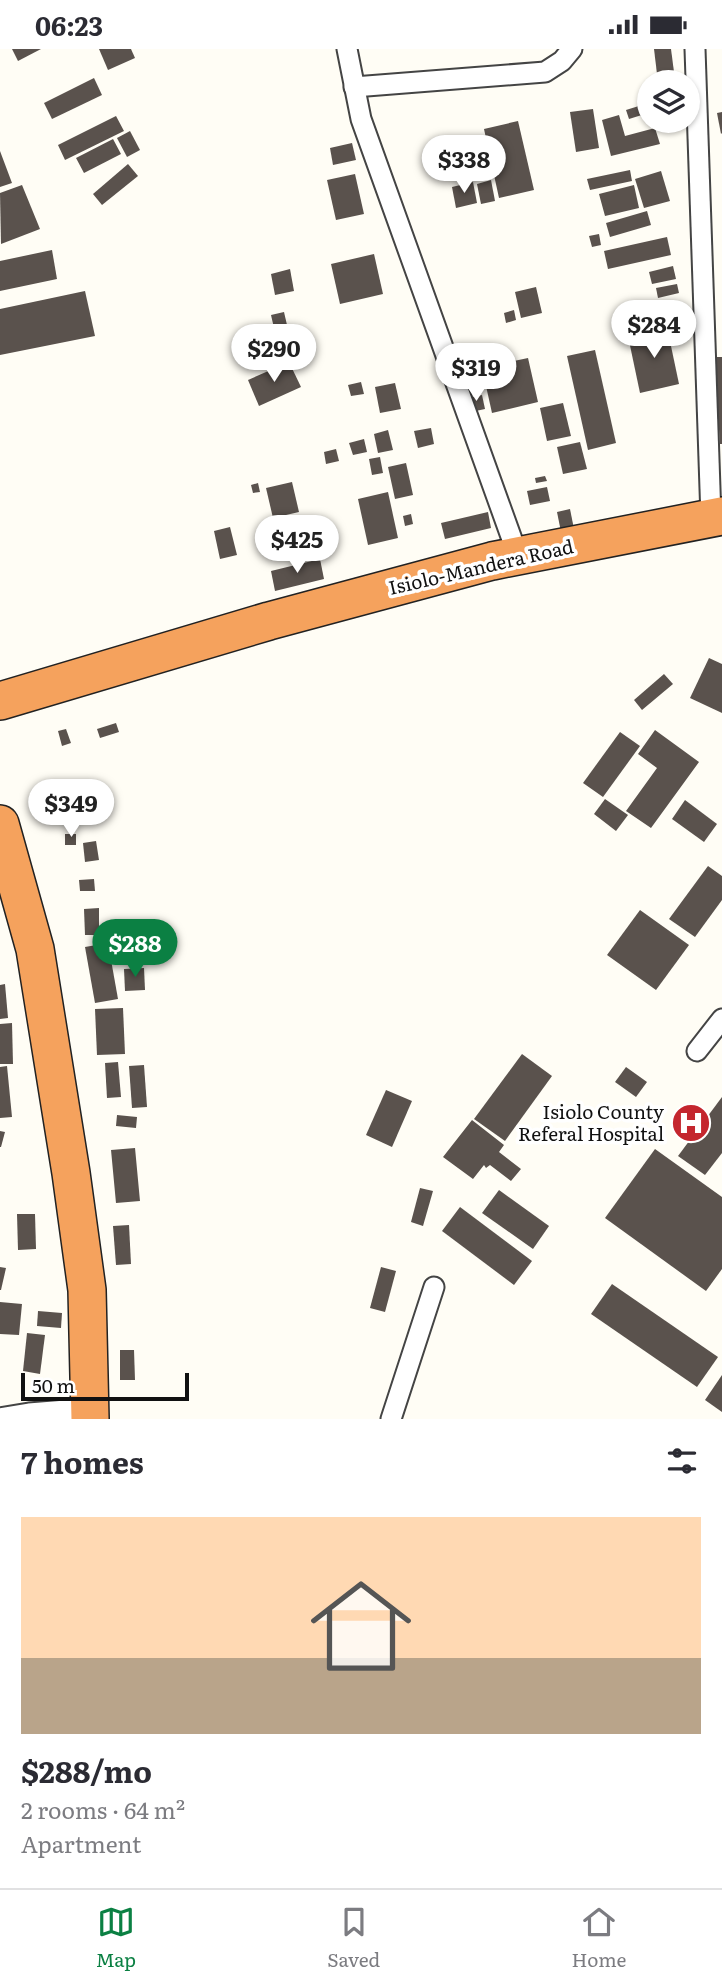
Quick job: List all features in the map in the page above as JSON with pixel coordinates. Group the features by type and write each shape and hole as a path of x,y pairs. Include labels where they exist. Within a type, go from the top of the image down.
{"highway":[{"name":"Isiolo-Mandera Road","path":"0,701 270,621 518,556 717,517"},
{"path":"0,824 35,949 67,1147 87,1290 91,1414"}],"street":[{"path":"347,49 360,119 518,556"},
{"path":"354,87 545,72 562,61 572,49"},
{"path":"695,49 717,517"},
{"path":"697,1051 722,1019"},
{"path":"391,1419 434,1287"},
{"path":"0,1418 29,1413 91,1414"}],"building":[{"path":"12,49 41,49 18,61"},
{"path":"99,49 131,49 135,58 108,70"},
{"path":"654,49 671,49 674,70 657,70"},
{"path":"94,78 102,95 52,119 44,103"},
{"path":"637,107 637,116 629,119 626,110"},
{"path":"593,109 599,148 576,152 570,112"},
{"path":"722,112 722,133 721,134 717,113"},
{"path":"619,115 625,136 657,133 660,144 611,156 602,120"},
{"path":"116,116 124,131 65,160 58,145"},
{"path":"518,121 534,190 499,198 484,129"},
{"path":"130,131 140,150 127,157 117,138"},
{"path":"113,139 121,154 84,173 76,158"},
{"path":"480,142 486,170 475,172 469,145"},
{"path":"352,143 356,160 333,165 330,148"},
{"path":"0,151 12,183 0,187"},
{"path":"128,164 138,176 102,205 93,194"},
{"path":"630,170 632,181 590,190 587,179"},
{"path":"661,171 670,201 644,208 635,179"},
{"path":"355,174 364,214 336,220 327,180"},
{"path":"491,180 495,201 481,204 477,184"},
{"path":"473,182 477,203 456,208 452,187"},
{"path":"22,185 40,229 1,244 0,193"},
{"path":"634,185 639,208 605,216 599,194"},
{"path":"647,211 651,225 610,237 606,223"},
{"path":"599,234 601,245 592,247 589,236"},
{"path":"667,237 671,255 608,269 604,251"},
{"path":"52,250 57,279 0,291 0,261"},
{"path":"374,254 383,294 340,304 331,264"},
{"path":"673,266 676,279 652,284 649,272"},
{"path":"290,269 294,291 275,295 271,274"},
{"path":"677,284 679,293 658,298 656,288"},
{"path":"536,287 542,313 521,318 515,292"},
{"path":"85,291 95,336 0,355 0,309"},
{"path":"654,301 657,313 634,320 630,308"},
{"path":"514,310 516,320 506,323 504,313"},
{"path":"284,312 287,325 274,328 271,315"},
{"path":"667,327 679,384 640,393 628,336"},
{"path":"305,345 308,360 299,362 295,347"},
{"path":"469,346 474,366 454,371 449,350"},
{"path":"274,348 276,359 257,363 255,352"},
{"path":"595,350 616,443 588,450 567,356"},
{"path":"714,357 722,357 722,444 720,444"},
{"path":"528,358 538,402 492,413 482,368"},
{"path":"289,362 301,387 259,406 248,380"},
{"path":"361,382 364,394 351,396 348,385"},
{"path":"395,383 401,409 380,413 375,387"},
{"path":"482,395 485,409 471,412 468,398"},
{"path":"563,403 571,436 547,441 540,408"},
{"path":"431,428 434,444 418,448 414,431"},
{"path":"388,430 393,450 378,453 374,434"},
{"path":"364,439 367,452 353,455 349,443"},
{"path":"580,442 587,469 563,474 557,447"},
{"path":"336,449 339,461 326,464 324,452"},
{"path":"380,457 383,473 372,475 369,459"},
{"path":"406,463 413,495 395,499 388,467"},
{"path":"545,476 547,481 536,483 535,478"},
{"path":"292,482 299,512 273,518 266,488"},
{"path":"258,483 260,492 253,493 251,485"},
{"path":"547,487 550,501 530,505 527,491"},
{"path":"388,492 398,538 368,545 358,499"},
{"path":"570,509 574,529 561,532 557,512"},
{"path":"488,512 491,528 445,539 441,523"},
{"path":"411,514 413,524 405,526 403,516"},
{"path":"305,518 310,542 296,545 291,522"},
{"path":"230,527 237,555 220,559 214,531"},
{"path":"320,559 324,579 275,591 271,571"},
{"path":"709,658 722,664 722,713 690,698"},
{"path":"664,674 673,684 642,710 634,700"},
{"path":"116,723 119,732 100,738 97,729"},
{"path":"66,729 71,743 62,746 58,731"},
{"path":"655,730 699,762 651,828 626,811 657,768 638,754"},
{"path":"620,732 640,746 603,797 583,783"},
{"path":"605,799 628,815 616,831 594,814"},
{"path":"685,800 717,824 704,842 672,819"},
{"path":"65,834 76,834 76,845 65,845"},
{"path":"96,841 99,860 85,862 83,843"},
{"path":"708,866 722,876 722,900 695,937 669,919"},
{"path":"94,879 95,891 80,891 79,880"},
{"path":"99,908 99,935 85,935 84,909"},
{"path":"640,910 689,945 656,990 607,955"},
{"path":"108,943 118,999 95,1003 85,947"},
{"path":"144,968 145,990 125,991 124,969"},
{"path":"5,984 8,1018 0,1019 0,985"},
{"path":"123,1008 125,1054 97,1055 95,1009"},
{"path":"12,1023 13,1064 0,1064 0,1024"},
{"path":"522,1054 552,1076 505,1141 474,1119"},
{"path":"118,1062 121,1097 107,1098 105,1063"},
{"path":"144,1065 147,1107 132,1108 129,1066"},
{"path":"7,1066 12,1117 0,1118 0,1067"},
{"path":"626,1067 647,1082 636,1097 615,1082"},
{"path":"386,1090 412,1101 392,1147 366,1135"},
{"path":"722,1097 722,1153 705,1175 678,1156"},
{"path":"117,1115 137,1117 136,1128 116,1126"},
{"path":"472,1120 504,1145 499,1152 521,1169 511,1181 490,1165 486,1168 484,1165 473,1179 443,1157"},
{"path":"0,1131 5,1132 1,1147 0,1147"},
{"path":"135,1148 140,1201 116,1203 111,1150"},
{"path":"655,1149 722,1197 722,1269 706,1291 605,1218"},
{"path":"420,1188 433,1191 423,1226 411,1222"},
{"path":"499,1190 549,1226 533,1249 482,1213"},
{"path":"460,1207 532,1261 514,1285 442,1231"},
{"path":"17,1214 35,1214 36,1249 18,1250"},
{"path":"129,1225 131,1264 116,1265 113,1226"},
{"path":"0,1267 6,1268 1,1290 0,1290"},
{"path":"381,1267 396,1271 385,1312 370,1308"},
{"path":"612,1284 718,1357 697,1387 591,1314"},
{"path":"0,1302 22,1304 19,1335 0,1334"},
{"path":"38,1311 62,1313 61,1328 37,1326"},
{"path":"27,1333 45,1335 40,1374 23,1371"},
{"path":"120,1350 134,1350 135,1380 120,1380"},
{"path":"722,1375 722,1412 705,1400"}],"place":[{"name":"Isiolo County Referal Hospital","path":"691,1123"}]}
